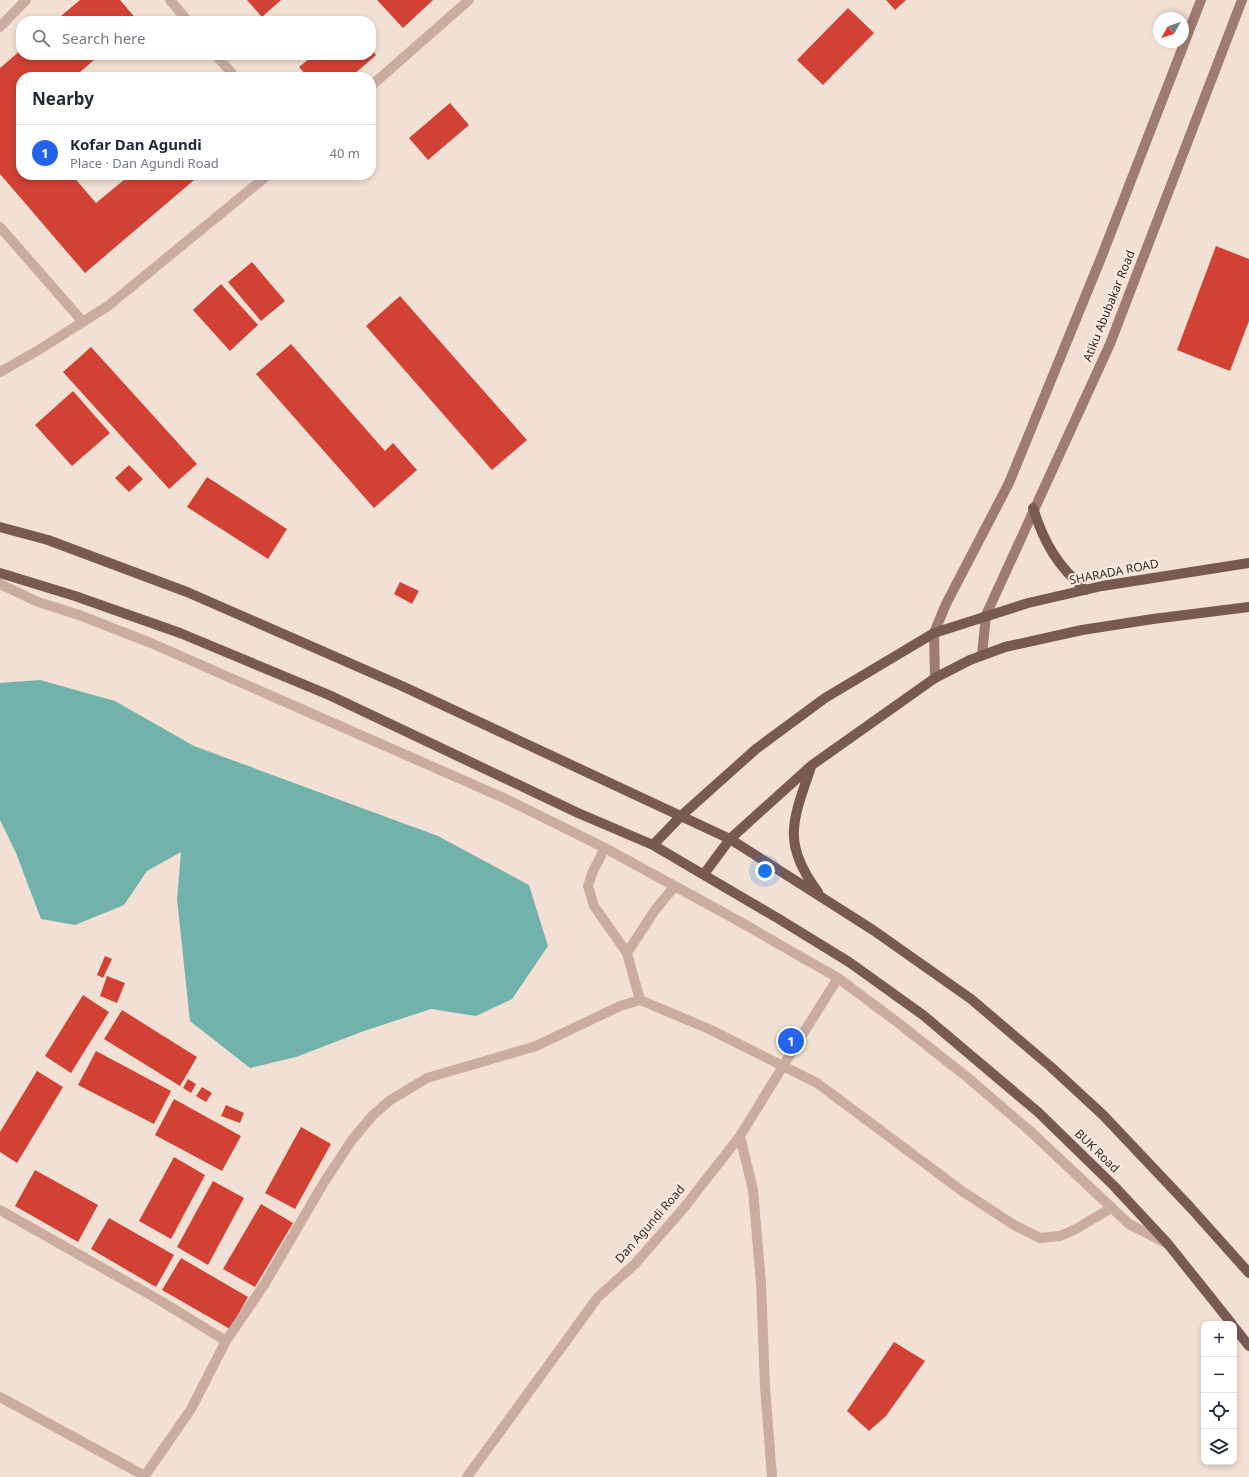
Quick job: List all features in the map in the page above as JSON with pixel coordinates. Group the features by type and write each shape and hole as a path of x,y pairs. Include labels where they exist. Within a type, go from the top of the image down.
{"main road":[{"path":"1034,508 1047,545 1073,579 1086,590"},
{"path":"0,527 48,540 187,592 402,686 730,839 873,930 971,999 1051,1067 1103,1115 1190,1206 1249,1273"},
{"name":"SHARADA ROAD","path":"653,845 681,816 756,749 825,698 934,632 1028,602 1194,570 1249,563"},
{"name":"BUK Road","path":"0,573 75,596 180,632 329,695 578,813 653,845 704,874 849,962 923,1015 1038,1112 1114,1186 1168,1244 1230,1321"},
{"path":"704,874 730,839 812,765 935,678 982,655 1005,647 1082,630 1153,619 1249,607"},
{"path":"812,765 798,809 792,835 793,844 800,862 810,881 823,898"},
{"path":"1237,1330 1249,1346"}],"street":[{"path":"0,26 26,0"},
{"path":"170,0 184,16"},
{"path":"376,82 469,0"},
{"path":"935,678 934,632 946,604 970,561 1012,476 1092,280 1201,0"},
{"name":"Atiku Abubakar Road","path":"982,655 986,615 1110,344 1242,0"},
{"path":"220,60 231,72"},
{"path":"0,372 83,322 132,288 262,180"},
{"path":"0,227 83,322"},
{"path":"0,584 38,602 79,615 151,643 506,799 605,848 838,978 967,1077 1030,1131 1129,1224 1168,1244"},
{"path":"605,848 593,871 588,886 594,906 626,953 640,1000"},
{"path":"626,953 655,910 675,886"},
{"name":"Dan Agundi Road","path":"467,1477 598,1297 634,1265 683,1209 740,1136 838,978"},
{"path":"0,1397 144,1476 191,1409 226,1341 264,1285 323,1184 352,1140 372,1116 389,1101 427,1078 536,1046 620,1006 640,1000 710,1029 817,1083 962,1191 1014,1225 1040,1238 1055,1237 1071,1231 1111,1208"},
{"path":"740,1136 753,1190 761,1283 765,1387 772,1477"},
{"path":"0,1210 161,1301 226,1341"}],"water":[{"path":"40,680 115,701 194,746 438,836 529,885 548,946 512,999 476,1016 431,1009 364,1031 296,1057 250,1068 190,1021 177,899 181,852 147,871 124,905 75,925 41,919 16,853 0,820 0,683"}],"building":[{"path":"80,0 120,0 134,16 61,16"},
{"path":"247,0 281,0 263,16 261,16"},
{"path":"377,0 433,0 403,28"},
{"path":"886,0 906,0 895,10"},
{"path":"848,8 874,33 823,85 797,60"},
{"path":"16,54 16,60 94,60 80,72 16,72 16,180 76,180 96,203 124,180 194,180 85,273 0,174 0,68"},
{"path":"308,60 370,60 357,72 304,72 299,67"},
{"path":"450,103 469,125 428,160 409,138"},
{"path":"1216,246 1249,259 1249,321 1230,371 1177,350"},
{"path":"252,262 285,301 261,321 228,282"},
{"path":"221,284 258,325 230,351 193,310"},
{"path":"400,296 527,440 492,470 366,326"},
{"path":"291,344 385,451 393,443 417,470 374,508 256,374"},
{"path":"91,347 197,464 169,489 63,372"},
{"path":"73,391 110,433 72,466 35,425"},
{"path":"129,465 143,479 129,492 115,478"},
{"path":"207,477 287,529 268,559 187,507"},
{"path":"400,582 419,591 412,604 394,594"},
{"path":"105,956 112,959 103,978 97,975"},
{"path":"107,976 125,983 117,1003 100,996"},
{"path":"83,995 109,1012 71,1073 45,1056"},
{"path":"122,1010 197,1057 180,1086 104,1039"},
{"path":"96,1051 171,1091 154,1124 78,1085"},
{"path":"37,1071 63,1087 17,1163 0,1152 0,1132"},
{"path":"188,1079 196,1084 191,1093 183,1088"},
{"path":"202,1087 212,1093 206,1102 196,1096"},
{"path":"174,1099 241,1136 222,1171 155,1135"},
{"path":"226,1105 244,1113 240,1123 221,1116"},
{"path":"301,1127 331,1144 295,1209 265,1193"},
{"path":"174,1157 205,1175 171,1239 139,1221"},
{"path":"35,1170 98,1205 78,1242 15,1206"},
{"path":"213,1181 244,1198 208,1265 177,1247"},
{"path":"261,1204 293,1223 255,1287 223,1269"},
{"path":"109,1218 174,1255 156,1287 91,1249"},
{"path":"181,1258 248,1297 230,1329 162,1290"},
{"path":"894,1342 925,1361 886,1416 869,1431 847,1411"}],"place":[{"name":"Kofar Dan Agundi","path":"791,1041"}]}
